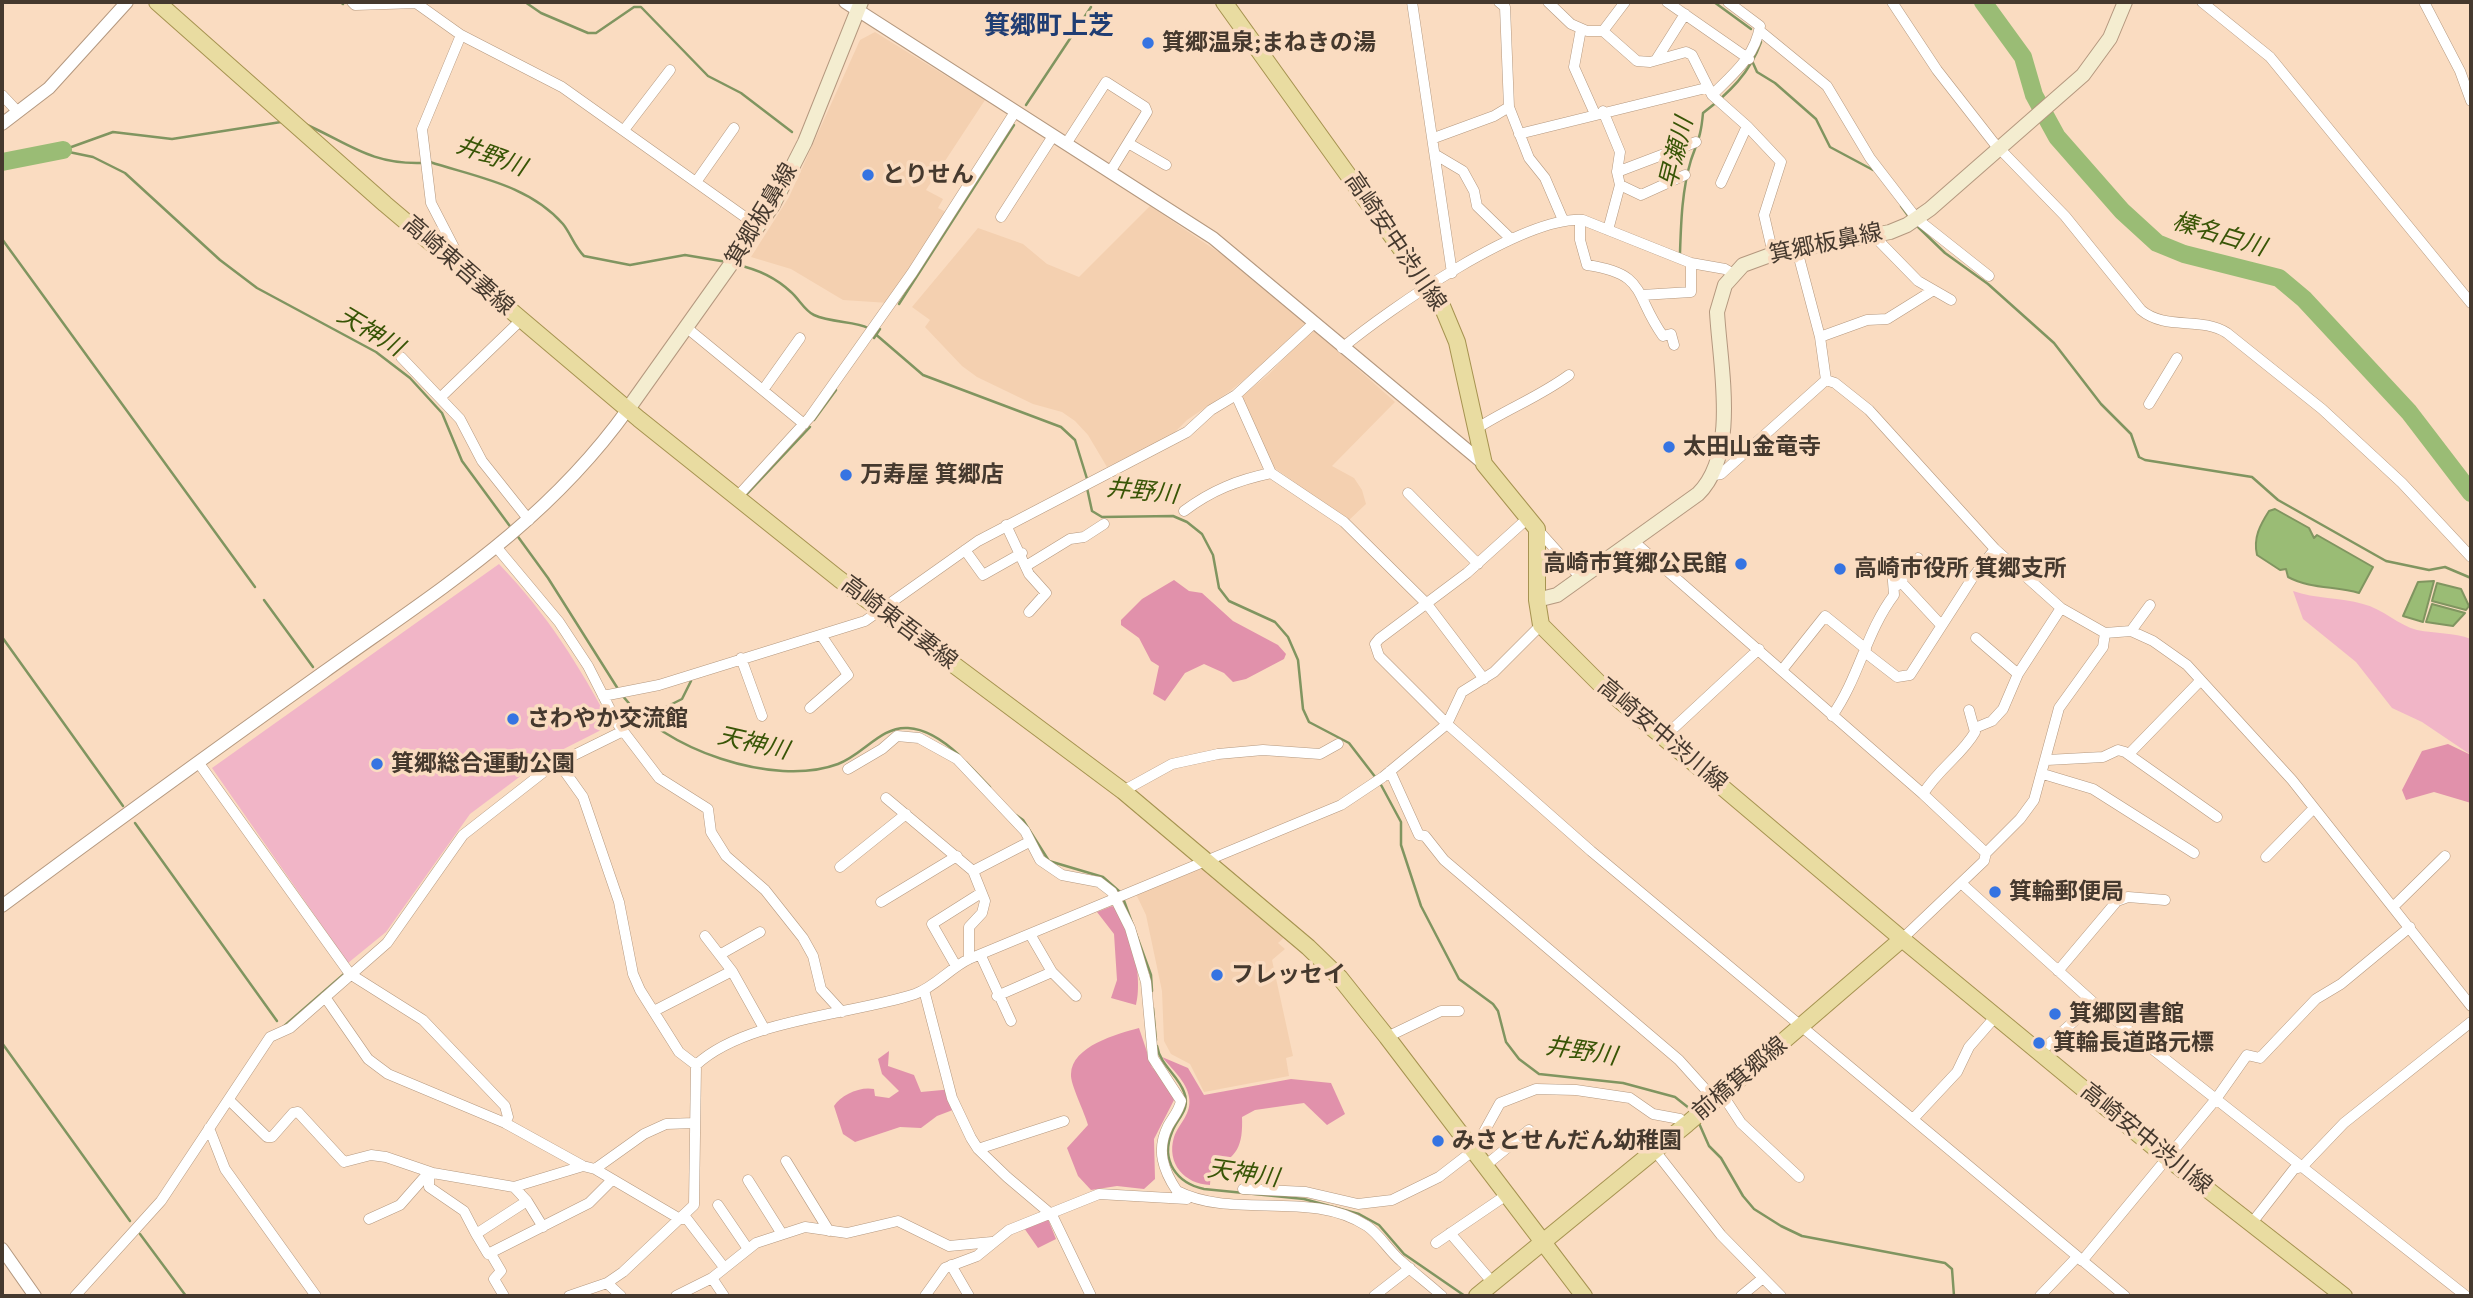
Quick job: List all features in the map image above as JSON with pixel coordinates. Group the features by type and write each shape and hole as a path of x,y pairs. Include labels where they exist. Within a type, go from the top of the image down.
{"main road":[{"name":"高崎東吾妻線","path":"157,2 458,267 736,498 1124,791 1208,859 1319,957 1387,1037 1584,1296"},
{"name":"高崎安中渋川線","path":"1224,2 1430,286 1457,342 1484,464 1533,524"},
{"name":"箕郷板鼻線","path":"1732,273 1743,265 1773,254 1874,236 1917,219 2071,86 2110,38 2125,2"},
{"name":"箕郷板鼻線","path":"628,409 759,227 805,142 860,6"},
{"path":"1537,600 1557,595 1698,494 1714,475 1724,433 1717,312 1720,295 1732,273"},
{"path":"1533,524 1541,625"},
{"name":"高崎安中渋川線","path":"1541,625 1599,683 1902,939 2166,1157 2344,1296"},
{"name":"前橋箕郷線","path":"1477,1296 1655,1151 1902,939"}],"street":[{"path":"2,124 57,81 127,2"},
{"path":"352,2 355,5 416,3 461,34 562,87 759,227"},
{"path":"845,2 860,6 1015,112 1213,239 1484,464"},
{"path":"1412,2 1452,273"},
{"path":"1548,2 1563,19 1581,29 1603,32 1637,61 1657,60 1686,52 1692,55 1709,91 1781,162 1764,215 1773,254"},
{"path":"1603,32 1625,2"},
{"path":"1667,2 1749,58"},
{"path":"1519,134 1599,112 1709,91 1749,58 1760,31 1760,26 1728,2"},
{"path":"1892,2 1937,71 2078,231 2141,310 2156,320 2212,324 2227,333 2322,409 2402,483 2471,557"},
{"path":"2202,2 2270,57 2471,303"},
{"path":"2424,2 2460,71 2471,101"},
{"path":"1505,3 1509,107 1529,158 1557,202 1563,220"},
{"path":"1657,60 1685,14"},
{"path":"1581,29 1574,67 1620,152 1617,172 1620,185 1608,230"},
{"path":"1760,31 1827,86 1870,158 1917,219 1989,276"},
{"path":"458,267 461,261 431,203 425,170 428,157 422,129 461,34"},
{"path":"624,131 670,70"},
{"path":"1066,144 1105,82 1145,107 1147,112 1110,172"},
{"path":"2,95 18,112"},
{"path":"1434,138 1494,116 1509,107"},
{"path":"736,498 804,424 872,330 1015,112"},
{"path":"1721,183 1747,126"},
{"path":"696,181 734,128"},
{"path":"1001,217 1053,136"},
{"path":"1617,172 1696,142"},
{"path":"1128,143 1166,165"},
{"path":"1436,155 1463,172 1474,191 1477,206 1511,240"},
{"path":"1620,185 1642,195 1685,175"},
{"path":"1342,348 1374,321 1452,273 1532,228 1563,220 1580,220 1691,263 1725,269 1732,273"},
{"path":"1580,220 1580,240 1587,265 1629,276 1642,295 1653,323 1663,336 1671,334 1674,345"},
{"path":"1874,236 1918,281 1951,300"},
{"path":"1797,250 1820,337 1826,380"},
{"path":"1642,295 1691,292 1691,263"},
{"path":"1820,337 1867,320 1887,319 1932,291"},
{"path":"441,397 521,320"},
{"path":"608,695 628,692 865,621 965,550 1006,525 1179,437 1211,410 1236,395 1314,323"},
{"path":"687,328 804,424"},
{"path":"763,390 800,338"},
{"path":"401,357 460,419 482,461 527,522"},
{"path":"2149,404 2177,358"},
{"path":"1476,429 1511,407 1539,397 1569,375"},
{"path":"1714,475 1721,474 1826,380"},
{"path":"1826,380 1836,383 1868,410 1995,550 2061,608 2105,633 2131,631 2176,654 2314,808 2471,1006"},
{"path":"1236,395 1271,473 1344,522 1427,604 1484,679"},
{"path":"2,906 198,762 501,546 574,475 628,409"},
{"path":"1184,511 1205,495 1234,481 1271,473"},
{"path":"1408,493 1478,564"},
{"path":"1026,566 1070,538 1080,538 1104,524"},
{"path":"1581,578 1533,524 1375,644 1379,656 1447,724 1591,851 2125,1296"},
{"path":"1006,525 1026,566 1045,593 1029,612"},
{"path":"1632,540 1923,794 1986,853"},
{"path":"501,546 559,622 608,695 623,731 659,778 708,809 711,832 726,856 765,890 803,938 813,956 821,989 842,1012"},
{"path":"965,550 983,575 1021,553"},
{"path":"1782,670 1825,616 1897,677 1905,678 1995,550"},
{"path":"1832,716 1866,651 1878,617 1918,558"},
{"path":"1892,568 1898,585 1941,625"},
{"path":"2131,631 2150,605"},
{"path":"1975,728 1998,716 2018,674 2061,608"},
{"path":"569,1296 607,1283 694,1205 697,1194 694,1123 696,1065 705,1056 765,1030 924,990 956,965 969,959 1341,805 1387,774 1447,724 1462,692 1502,666 1541,625"},
{"path":"1902,939 1984,862 1986,853 2020,819 2034,800 2047,760 2051,729 2059,708 2103,646 2105,633"},
{"path":"810,708 848,675 821,635"},
{"path":"1976,638 2018,674"},
{"path":"1663,738 1759,649"},
{"path":"741,658 762,716"},
{"path":"2129,754 2200,681"},
{"path":"1923,794 1941,767 1970,742 1975,728 1969,710"},
{"path":"75,1296 161,1201 270,1037 284,1032 387,943 463,835 535,776 623,731"},
{"path":"848,769 882,749 891,739 906,735 919,737 957,759 1025,831 1040,860 1062,874 1099,882 1116,897 1130,928 1146,982 1153,1058 1181,1101 1162,1141 1162,1164 1177,1191 1203,1201"},
{"path":"1124,791 1172,764 1218,754 1263,750 1320,754 1338,744"},
{"path":"2047,760 2103,757 2118,750 2129,754 2217,817"},
{"path":"198,762 350,974 423,1020 505,1106 508,1117 505,1123"},
{"path":"558,762 583,797 619,902 633,974 679,1052 696,1065"},
{"path":"1387,774 1419,835 1425,836 1444,860 1679,1060 1799,1177"},
{"path":"2043,774 2093,789 2194,853"},
{"path":"886,798 973,871 985,907 969,927 969,959"},
{"path":"2266,857 2314,808"},
{"path":"840,867 906,814"},
{"path":"973,871 1029,842"},
{"path":"881,902 957,856"},
{"path":"2393,907 2445,856"},
{"path":"1961,883 2094,1003 2466,1296"},
{"path":"956,965 932,924 981,893"},
{"path":"2058,971 2117,901 2128,897 2165,900"},
{"path":"2040,1296 2079,1259 2216,1099 2247,1055 2260,1058 2316,999 2341,984 2410,927"},
{"path":"721,954 760,932"},
{"path":"1030,934 1052,972 1076,996"},
{"path":"705,936 713,950 721,954 732,971 765,1030"},
{"path":"981,956 1011,1021"},
{"path":"654,1011 732,971"},
{"path":"998,996 1052,972"},
{"path":"924,990 952,1098 978,1149 1052,1215 1090,1296"},
{"path":"325,997 374,1065 402,1082 505,1123 583,1166 595,1169 680,1219 687,1219 723,1266"},
{"path":"2040,1052 2094,1003"},
{"path":"1387,1037 1441,1012 1459,1012"},
{"path":"1914,1118 1957,1072 1969,1047 1996,1016"},
{"path":"2251,1224 2294,1169 2302,1167 2344,1123 2471,1022"},
{"path":"925,1296 935,1278 951,1265 977,1256 992,1242 1035,1217 1052,1215 1099,1194 1203,1201 1306,1192 1369,1204 1399,1197 1431,1181 1474,1150 1483,1139 1497,1105 1539,1088 1630,1098 1653,1114 1693,1119"},
{"path":"229,1100 267,1137 272,1136 293,1113 298,1112 344,1162 363,1156 386,1157 429,1172 514,1187 583,1166"},
{"path":"978,1149 1064,1121"},
{"path":"595,1169 644,1134 666,1124 694,1123"},
{"path":"209,1128 225,1170 316,1296"},
{"path":"1486,1165 1529,1130"},
{"path":"1655,1151 1721,1235 1782,1296"},
{"path":"786,1161 829,1231"},
{"path":"369,1219 400,1205 429,1172"},
{"path":"429,1172 429,1186 464,1211 488,1254 491,1254 501,1271 494,1279 504,1296"},
{"path":"491,1254 522,1235 589,1203 612,1180"},
{"path":"748,1180 782,1234"},
{"path":"514,1187 527,1201 543,1227"},
{"path":"1243,1189 1367,1226 1442,1296"},
{"path":"1436,1243 1508,1194"},
{"path":"476,1234 527,1201"},
{"path":"718,1205 748,1249"},
{"path":"676,1296 712,1278 723,1266 748,1249 805,1227 847,1233 898,1221 949,1246 992,1242"},
{"path":"1450,1233 1493,1283"},
{"path":"2,1249 35,1296"},
{"path":"951,1265 969,1296"},
{"path":"1374,1296 1410,1268"},
{"path":"712,1278 724,1296"},
{"path":"1741,1296 1763,1278"},
{"path":"607,1283 621,1296"}],"shaded area":[{"name":"とりせん","path":"875,32 985,100 926,190 943,199 938,208 946,212 889,303 843,300 791,269 751,257 789,197 860,40"},
{"path":"1150,206 1236,264 1306,323 1277,353 1230,391 1187,420 1172,435 1107,467 1088,435 1075,421 1062,412 1033,404 977,377 962,366 925,327 930,320 912,307 978,228 1023,244 1047,264 1079,277"},
{"path":"1313,329 1395,402 1332,466 1354,478 1362,490 1366,504 1348,521 1272,466 1241,397 1268,375"},
{"path":"2275,509 2309,528 2314,538 2317,535 2373,567 2359,593 2296,581 2288,577 2286,569 2280,570 2257,555 2258,532 2269,511"},
{"name":"箕郷総合運動公園","path":"499,564 561,641 611,725 542,760 470,814 386,932 348,963 212,768"},
{"path":"1174,580 1189,591 1202,593 1233,621 1278,645 1286,654 1284,659 1246,679 1233,682 1224,673 1204,664 1185,673 1165,701 1153,694 1159,666 1151,661 1139,638 1121,625 1121,620 1142,599"},
{"path":"2434,581 2423,622 2403,616 2418,582"},
{"path":"2437,583 2461,589 2469,606 2466,610 2432,601"},
{"path":"2293,591 2363,604 2417,630 2471,639 2471,755 2422,722 2392,708 2356,662 2303,619"},
{"path":"2432,604 2465,613 2453,626 2426,622"},
{"path":"2448,744 2471,755 2471,803 2434,792 2406,800 2402,790 2422,751"},
{"name":"フレッセイ","path":"1199,867 1208,867 1287,935 1278,943 1285,949 1272,960 1293,1056 1286,1058 1289,1076 1204,1092 1190,1064 1171,1054 1164,1041 1162,991 1146,915 1136,894"},
{"path":"1112,906 1126,924 1131,937 1137,967 1136,1005 1111,998 1117,980 1114,934 1097,912"},
{"path":"1139,1028 1152,1067 1170,1088 1174,1100 1154,1139 1155,1179 1144,1189 1117,1186 1091,1190 1078,1176 1067,1148 1088,1125 1071,1079 1073,1064 1097,1043"},
{"path":"889,1051 888,1066 914,1075 921,1092 953,1089 958,1108 937,1116 921,1128 900,1127 855,1142 843,1134 834,1106 841,1098 857,1090 874,1089 875,1096 889,1098 899,1091 882,1074 878,1059"},
{"path":"1162,1057 1188,1068 1204,1095 1291,1079 1331,1083 1345,1114 1327,1125 1304,1103 1255,1110 1242,1117 1240,1143 1233,1155 1211,1169 1210,1185 1201,1184 1186,1176 1175,1164 1172,1147 1174,1137 1187,1113 1189,1097 1182,1081"},
{"path":"1048,1219 1056,1239 1038,1248 1024,1228 1035,1220"}],"waterway":[{"path":"525,2 541,13 588,33 596,33 634,7 641,7 708,76 741,93 792,132"},
{"name":"早瀬川","path":"1714,2 1751,29"},
{"name":"榛名白川","path":"1983,2 2023,57 2034,95 2057,137 2122,211 2157,243 2184,254 2279,278 2304,299 2409,412 2471,493"},
{"path":"1026,105 1091,7"},
{"name":"早瀬川","path":"1680,253 1686,183 1703,113 1738,82 1761,42"},
{"path":"1753,63 1757,72 1775,83 1816,119 1830,147 1873,170"},
{"name":"井野川","path":"63,150 113,132 172,139 281,122"},
{"name":"井野川","path":"305,124 374,157 405,163 423,163"},
{"path":"899,304 1014,125"},
{"name":"井野川","path":"2,162 63,150"},
{"name":"天神川","path":"64,151 93,157 125,173 220,260 257,288 376,352 410,378 442,413 462,461 512,529"},
{"name":"井野川","path":"430,162 501,184 534,200 563,224 584,256 630,265 685,255 727,262"},
{"path":"1901,206 1909,217"},
{"path":"1916,225 1945,253 1988,284 2054,343 2101,404 2131,434 2139,457 2252,477 2278,500 2386,561 2429,570 2445,567 2471,578"},
{"path":"2,239 255,587"},
{"name":"井野川","path":"737,265 773,278 814,315 868,328"},
{"name":"井野川","path":"874,338 880,329"},
{"name":"井野川","path":"873,332 923,375 1061,427 1075,440 1088,482"},
{"path":"814,420 836,390"},
{"path":"745,496 810,427"},
{"name":"井野川","path":"1087,488 1092,511 1102,517 1173,516 1187,522 1202,534 1213,555 1219,588 1229,601 1275,622 1288,637 1298,660 1303,709 1309,722 1349,743 1376,778"},
{"name":"天神川","path":"516,534 548,578 618,689"},
{"path":"264,600 313,667"},
{"path":"2,637 123,806"},
{"path":"632,724 682,699 691,681"},
{"name":"天神川","path":"622,695 640,714 691,747 752,767 783,771 812,770 838,764 881,736 908,728 935,737 959,755"},
{"name":"天神川","path":"966,762 990,787"},
{"name":"井野川","path":"1380,783 1401,822 1401,845 1421,906 1459,979 1493,1004 1498,1011 1506,1042 1519,1059 1539,1074 1623,1083 1675,1097 1694,1112"},
{"name":"天神川","path":"1016,815 1023,820 1049,861 1103,877 1120,892"},
{"path":"135,823 277,1021"},
{"name":"天神川","path":"1123,898 1151,975 1152,991"},
{"path":"283,1027 344,974"},
{"name":"天神川","path":"1153,1008 1156,1040"},
{"path":"2,1043 130,1221"},
{"name":"天神川","path":"1157,1046 1186,1098 1185,1109 1174,1127 1168,1152 1173,1169 1186,1182 1204,1189 1304,1199 1359,1214 1379,1225 1404,1254 1465,1296"},
{"name":"井野川","path":"1698,1121 1709,1146 1721,1158 1743,1196 1754,1209 1802,1236 1945,1263 1952,1269 1954,1296"},
{"path":"140,1234 186,1296"}],"place":[{"name":"箕郷温泉;まねきの湯","path":"1148,43"},
{"name":"とりせん","path":"868,175"},
{"name":"太田山金竜寺","path":"1669,447"},
{"name":"万寿屋 箕郷店","path":"846,475"},
{"name":"高崎市箕郷公民館","path":"1741,564"},
{"name":"高崎市役所 箕郷支所","path":"1840,569"},
{"name":"さわやか交流館","path":"513,719"},
{"name":"箕郷総合運動公園","path":"377,764"},
{"name":"箕輪郵便局","path":"1995,892"},
{"name":"フレッセイ","path":"1217,975"},
{"name":"箕郷図書館","path":"2055,1014"},
{"name":"箕輪長道路元標","path":"2039,1043"},
{"name":"みさとせんだん幼稚園","path":"1438,1141"}],"district":[{"name":"箕郷町上芝","path":"1049,27"}]}
